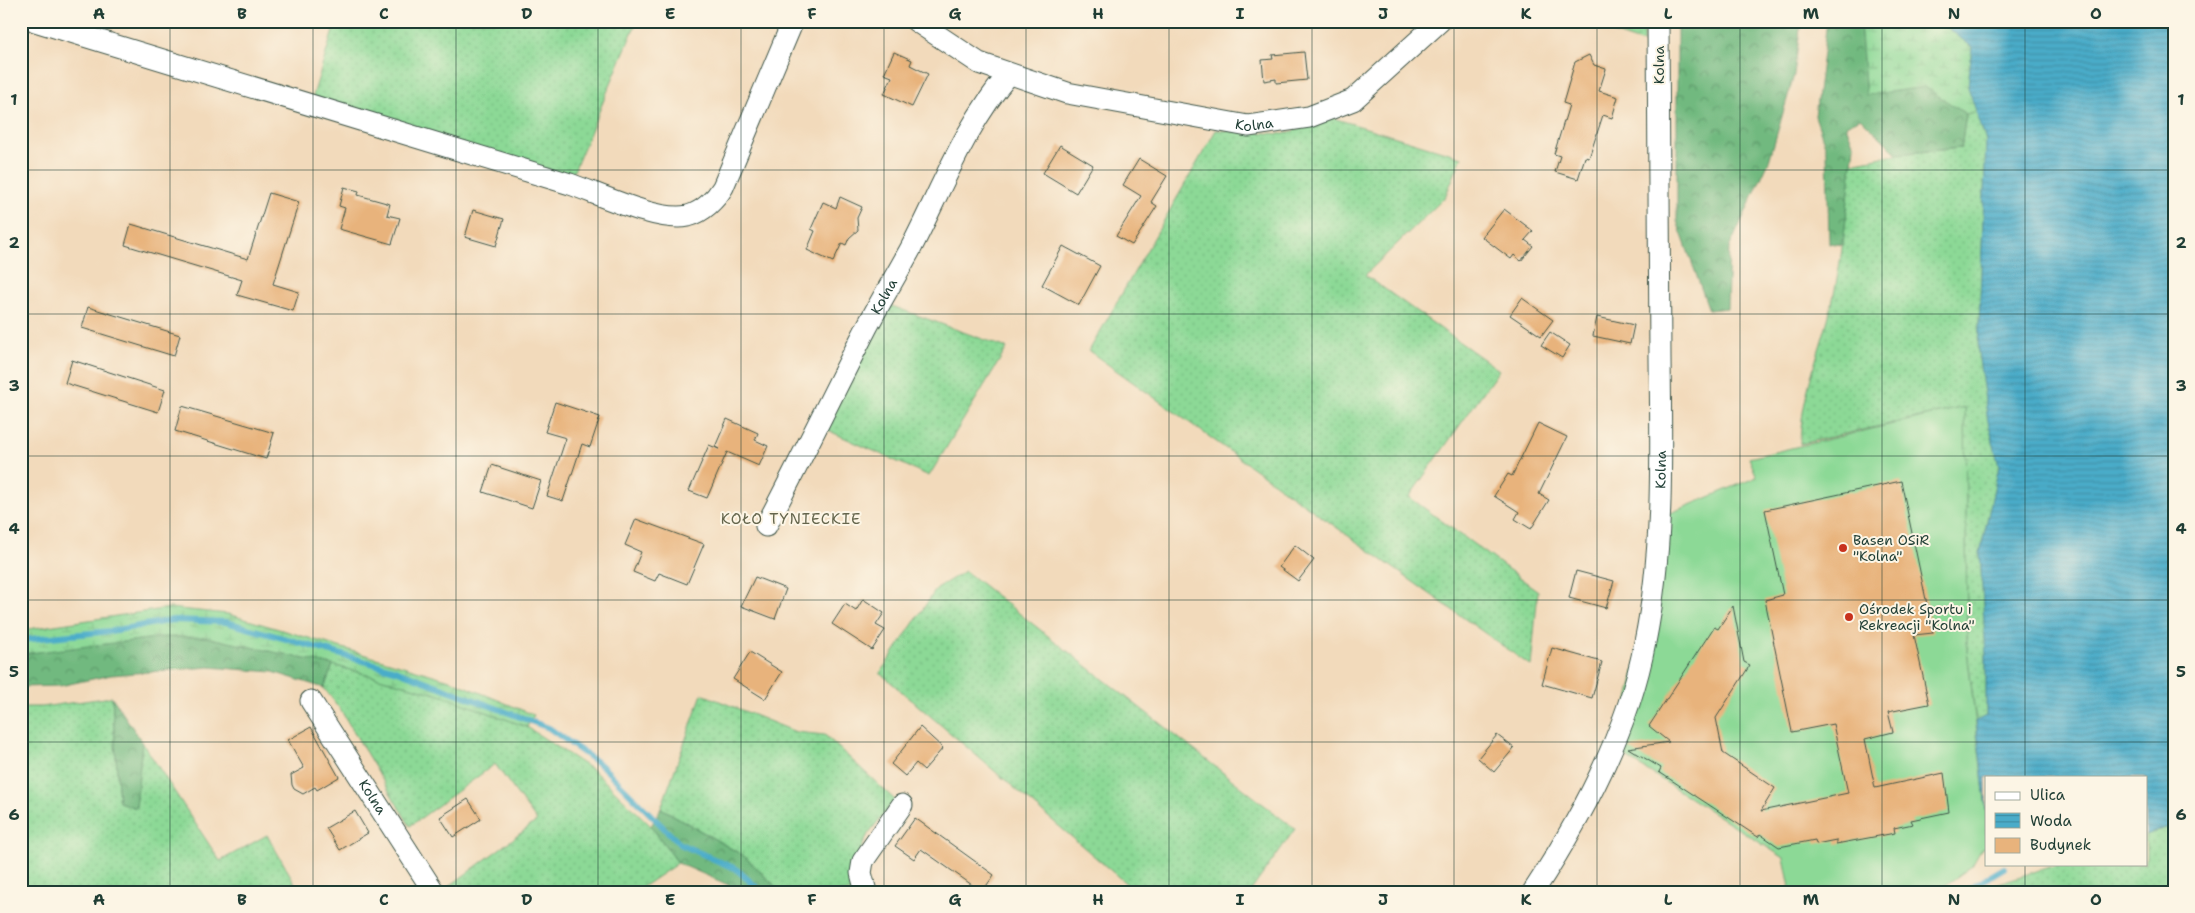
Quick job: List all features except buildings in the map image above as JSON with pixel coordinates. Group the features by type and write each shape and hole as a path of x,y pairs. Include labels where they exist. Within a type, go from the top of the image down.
{"street":[{"path":"35,21 570,184 657,215 689,216 716,200 723,187 793,21"},
{"name":"Kolna","path":"916,21 979,63 1067,94 1248,126 1309,117 1353,100 1440,21"},
{"name":"Kolna","path":"1533,892 1574,826 1609,753 1635,680 1645,644 1650,610 1660,513 1662,434 1658,21"},
{"name":"Kolna","path":"766,526 819,426 868,326 912,247 954,157 991,95 1009,74"},
{"name":"Kolna","path":"311,701 434,892"},
{"path":"866,892 861,873 863,861 902,805"}],"green space":[{"path":"336,21 637,21 571,178 311,102"},
{"path":"1578,21 1644,21 1643,43"},
{"path":"1677,21 1801,21 1794,75 1769,161 1729,248 1727,308 1709,310 1677,221"},
{"path":"1827,21 1860,21 1866,95 1925,87 1966,114 1961,148 1897,154 1861,118 1846,125 1854,146 1843,245 1829,243 1827,151 1815,116"},
{"path":"1860,21 1888,21 1900,25 1918,21 1939,21 1972,47 1968,87 1978,111 1966,114 1925,87 1866,95"},
{"path":"1978,111 1986,141 1978,352 1988,421 1999,466 1980,553 1986,656 1986,716 1976,721 1967,651 1965,407 1800,444 1801,425 1808,389 1836,282 1852,163 1897,154 1961,148 1966,114"},
{"path":"1333,118 1462,157 1445,197 1365,275 1499,370 1409,497 1538,591 1531,666 1089,351 1216,130 1284,134"},
{"path":"889,305 1007,348 929,476 825,429"},
{"path":"1965,407 1967,651 1985,801 1985,847 1982,848 1972,866 1936,892 1791,892 1784,858 1617,751 1668,514 1757,477 1749,458"},
{"path":"965,571 1295,829 1250,892 1136,892 880,673 937,588"},
{"path":"170,608 228,614 450,680 534,715 527,727 440,695 333,665 206,637 164,637 21,654 21,630"},
{"path":"164,637 206,637 333,665 324,688 273,672 209,667 111,675 60,686 21,687 21,654"},
{"path":"333,665 440,695 527,727 594,771 651,826 678,863 635,892 449,892 447,888 537,821 495,764 410,826 340,709 324,688"},
{"path":"702,694 796,732 825,735 895,800 868,834 853,866 853,887 858,892 781,892 744,856 661,808"},
{"path":"112,697 119,802 136,808 142,742 220,861 267,835 300,892 21,892 21,707 42,707"},
{"path":"112,697 142,742 136,808 119,802"},
{"path":"661,808 744,856 781,892 738,892 733,887 678,863 651,826"},
{"path":"2174,825 2174,892 1983,892 1992,885 2053,866 2148,866 2148,834"}],"water":[{"path":"1939,21 1974,21 1983,29 1991,24 1992,21 2174,21 2174,825 2148,834 2148,776 1985,776 1985,800 1976,721 1986,716 1986,656 1980,553 1999,466 1988,421 1978,352 1986,141 1968,87 1972,47"}],"waterway":[{"path":"21,640 111,631 173,620 226,622 395,670 549,728 602,766 680,844 736,869 762,892"},
{"path":"1963,892 2004,868"}],"place":[{"name":"Basen OSiR \"Kolna\"","path":"1843,548"},
{"name":"Ośrodek Sportu i Rekreacji \"Kolna\"","path":"1849,617"}],"district":[{"name":"KOŁO TYNIECKIE","path":"791,519"}]}
